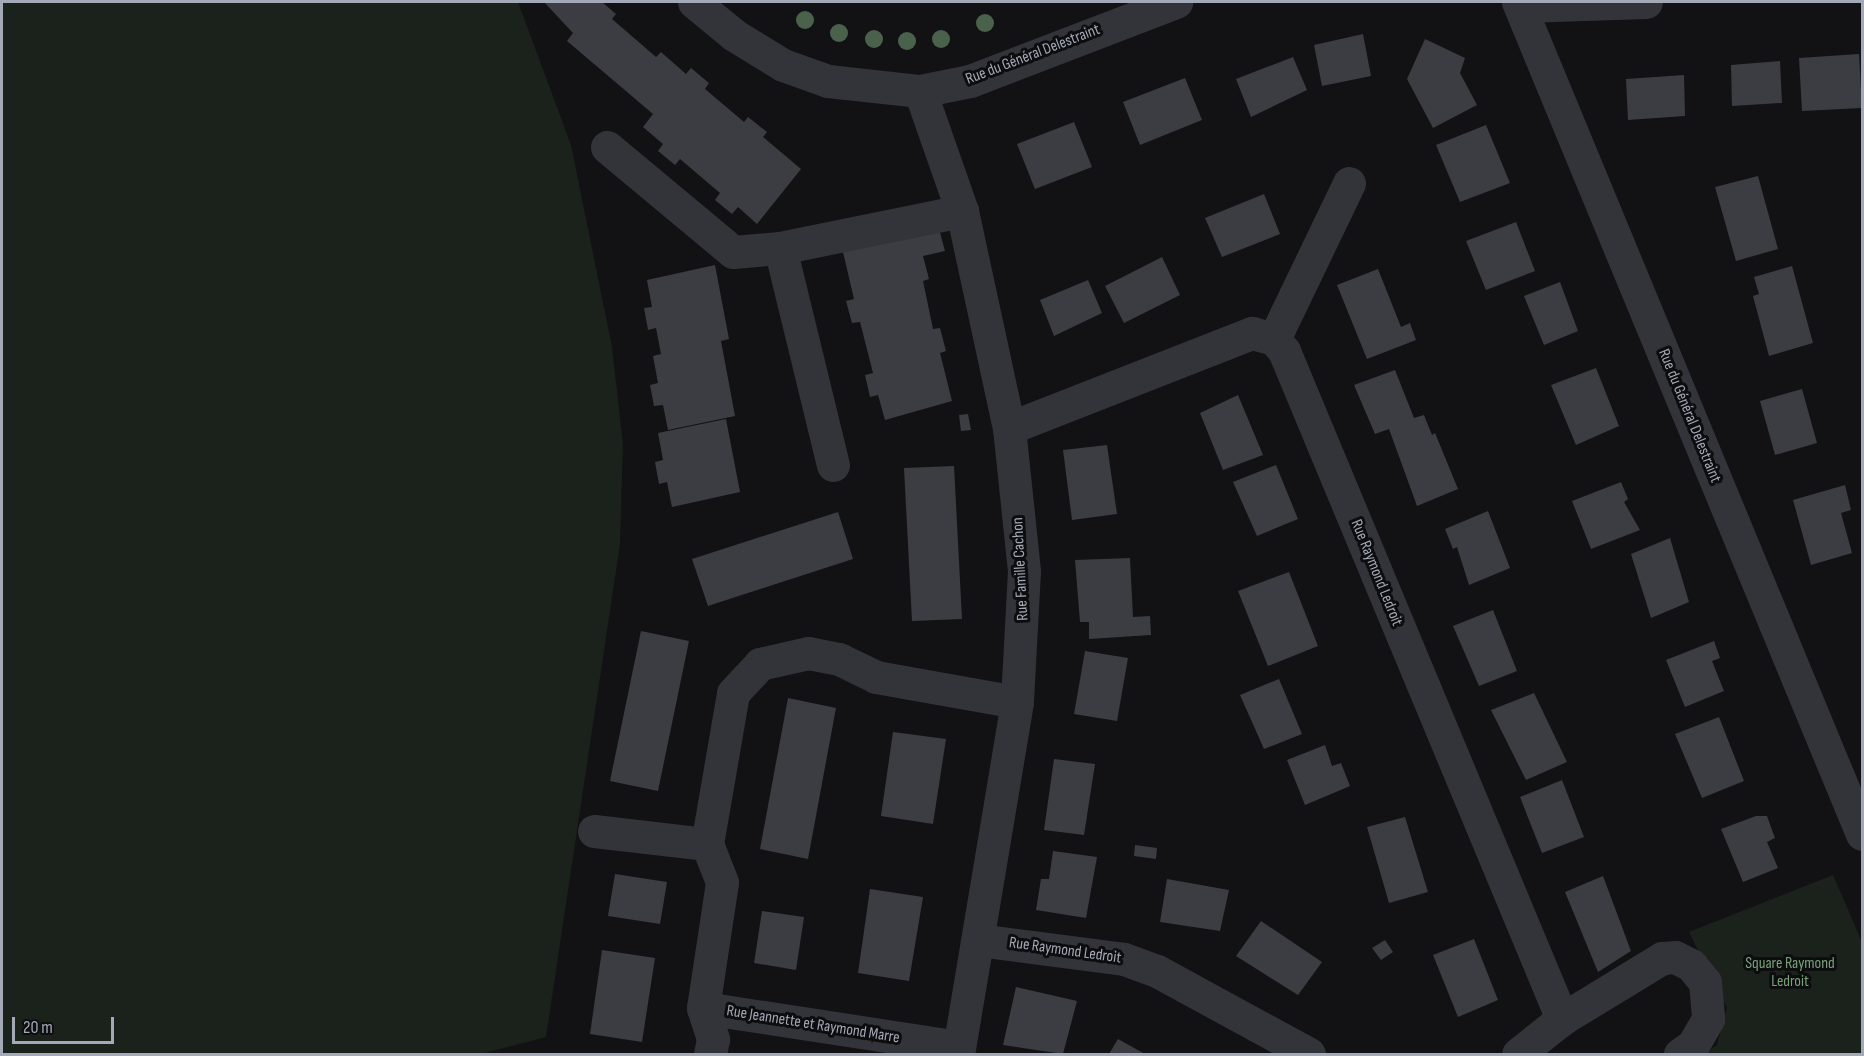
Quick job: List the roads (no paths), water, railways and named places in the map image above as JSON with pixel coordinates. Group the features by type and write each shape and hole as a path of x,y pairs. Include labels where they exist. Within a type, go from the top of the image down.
{"street":[{"name":"Rue du Général Delestraint","path":"694,2 734,35 783,64 828,81 920,91 970,81 1161,4"},
{"path":"1517,3 1646,2"},
{"name":"Rue du Général Delestraint","path":"1517,3 1863,834"},
{"name":"Rue Famille Cachon","path":"920,91 962,211 1009,428 1024,571 1017,702 959,1051"},
{"path":"607,147 733,252 780,248 962,211"},
{"path":"1009,428 1252,333 1274,339 1349,183"},
{"path":"780,248 832,465"},
{"name":"Rue Raymond Ledroit","path":"1274,339 1284,351 1562,1019"},
{"path":"594,831 707,844 733,693 760,664 808,653 839,659 876,677 1017,702"},
{"name":"Rue Jeannette et Raymond Marre","path":"707,844 722,882 702,1008 713,1039 710,1054"},
{"name":"Rue Raymond Ledroit","path":"978,940 1124,959 1157,971 1309,1054"},
{"path":"1518,1054 1562,1019 1662,958 1675,957 1691,965 1705,982 1708,1019 1694,1045 1680,1054"},
{"name":"Rue Jeannette et Raymond Marre","path":"702,1008 959,1051"}],"park label":[{"name":"Square Raymond Ledroit","path":"1790,973"}]}
